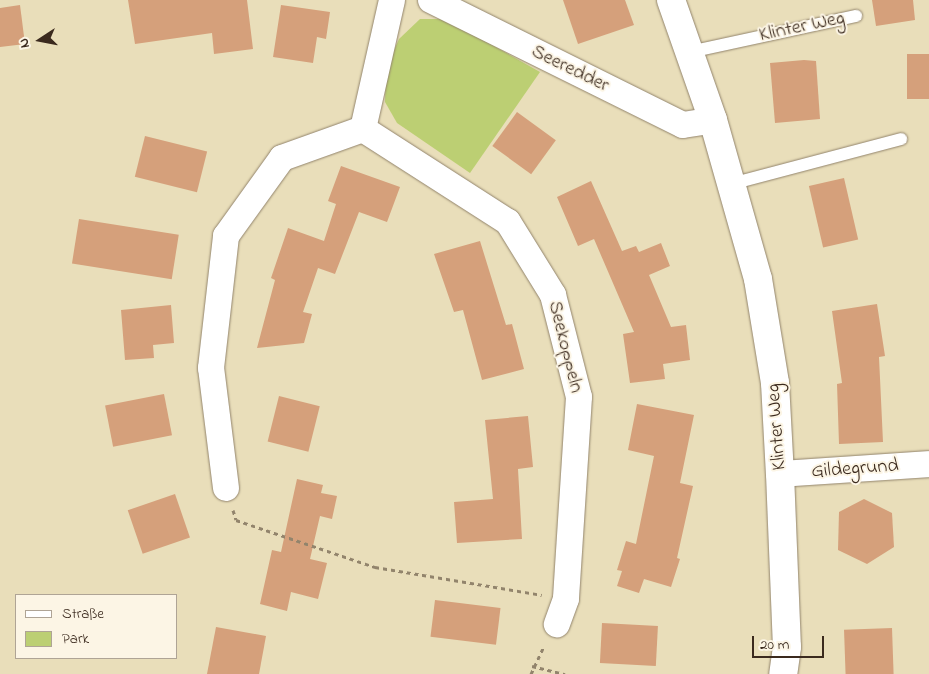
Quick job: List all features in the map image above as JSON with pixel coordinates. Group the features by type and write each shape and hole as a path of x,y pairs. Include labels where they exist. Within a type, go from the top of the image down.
{"street":[{"path":"226,488 211,368 226,236 282,158 363,129 392,0"},
{"name":"Seeredder","path":"431,0 683,125 713,120"},
{"name":"Klinter Weg","path":"671,0 713,120 758,279 774,383 780,474 787,647 783,674"},
{"name":"Seekoppeln","path":"363,129 508,222 553,295 579,397 566,600 558,624"},
{"name":"Gildegrund","path":"780,474 929,464"}],"lane":[{"name":"Klinter Weg","path":"689,52 856,16"},
{"path":"731,184 901,139"}],"path":[{"path":"226,488 236,520 376,567 566,600"},
{"path":"531,674 532,666 558,624"},
{"path":"532,666 565,674"}],"green space":[{"path":"420,19 446,19 540,72 470,173 397,123 385,102 386,68 399,39"}],"building":[{"path":"128,0 247,0 253,49 214,54 212,33 135,44"},
{"path":"563,0 625,0 634,25 578,44"},
{"path":"872,0 913,0 915,20 876,26"},
{"path":"20,5 25,44 0,47 0,8"},
{"path":"281,5 330,12 326,39 317,37 313,63 273,57"},
{"path":"907,54 929,54 929,99 907,99"},
{"path":"804,60 816,61 820,119 775,123 770,63"},
{"path":"517,112 556,140 531,174 492,146"},
{"path":"145,136 207,151 197,192 135,177"},
{"path":"341,166 400,187 387,222 359,212 335,274 318,268 303,312 312,314 304,343 257,348 275,280 271,278 288,228 324,241 336,204 328,201"},
{"path":"844,178 858,239 823,247 809,186"},
{"path":"591,181 622,251 636,246 639,252 661,243 670,266 649,275 671,327 686,325 690,360 663,364 665,379 630,383 623,334 634,332 594,239 578,246 557,197"},
{"path":"79,219 179,235 172,279 72,263"},
{"path":"480,241 506,325 512,324 524,369 482,380 463,310 454,312 434,254"},
{"path":"877,304 885,356 879,357 883,442 839,444 837,384 842,383 832,311"},
{"path":"171,305 174,343 153,345 154,358 125,360 121,310"},
{"path":"164,394 172,435 113,447 105,405"},
{"path":"279,396 320,406 308,452 268,442"},
{"path":"637,404 694,415 680,483 693,486 677,558 680,559 671,587 644,579 639,593 617,586 622,571 617,570 626,541 636,544 654,456 628,450"},
{"path":"528,416 533,467 518,469 522,539 457,543 454,502 493,499 485,420"},
{"path":"297,479 323,485 321,493 337,496 332,519 320,516 310,559 327,563 318,599 291,592 287,611 260,604 272,550 281,552"},
{"path":"175,494 190,537 143,554 128,510"},
{"path":"864,499 892,513 894,547 867,564 838,550 839,512"},
{"path":"435,600 501,608 496,645 430,637"},
{"path":"602,623 658,626 656,666 600,663"},
{"path":"216,627 266,636 259,674 207,674"},
{"path":"892,628 894,674 846,674 844,630"}]}
